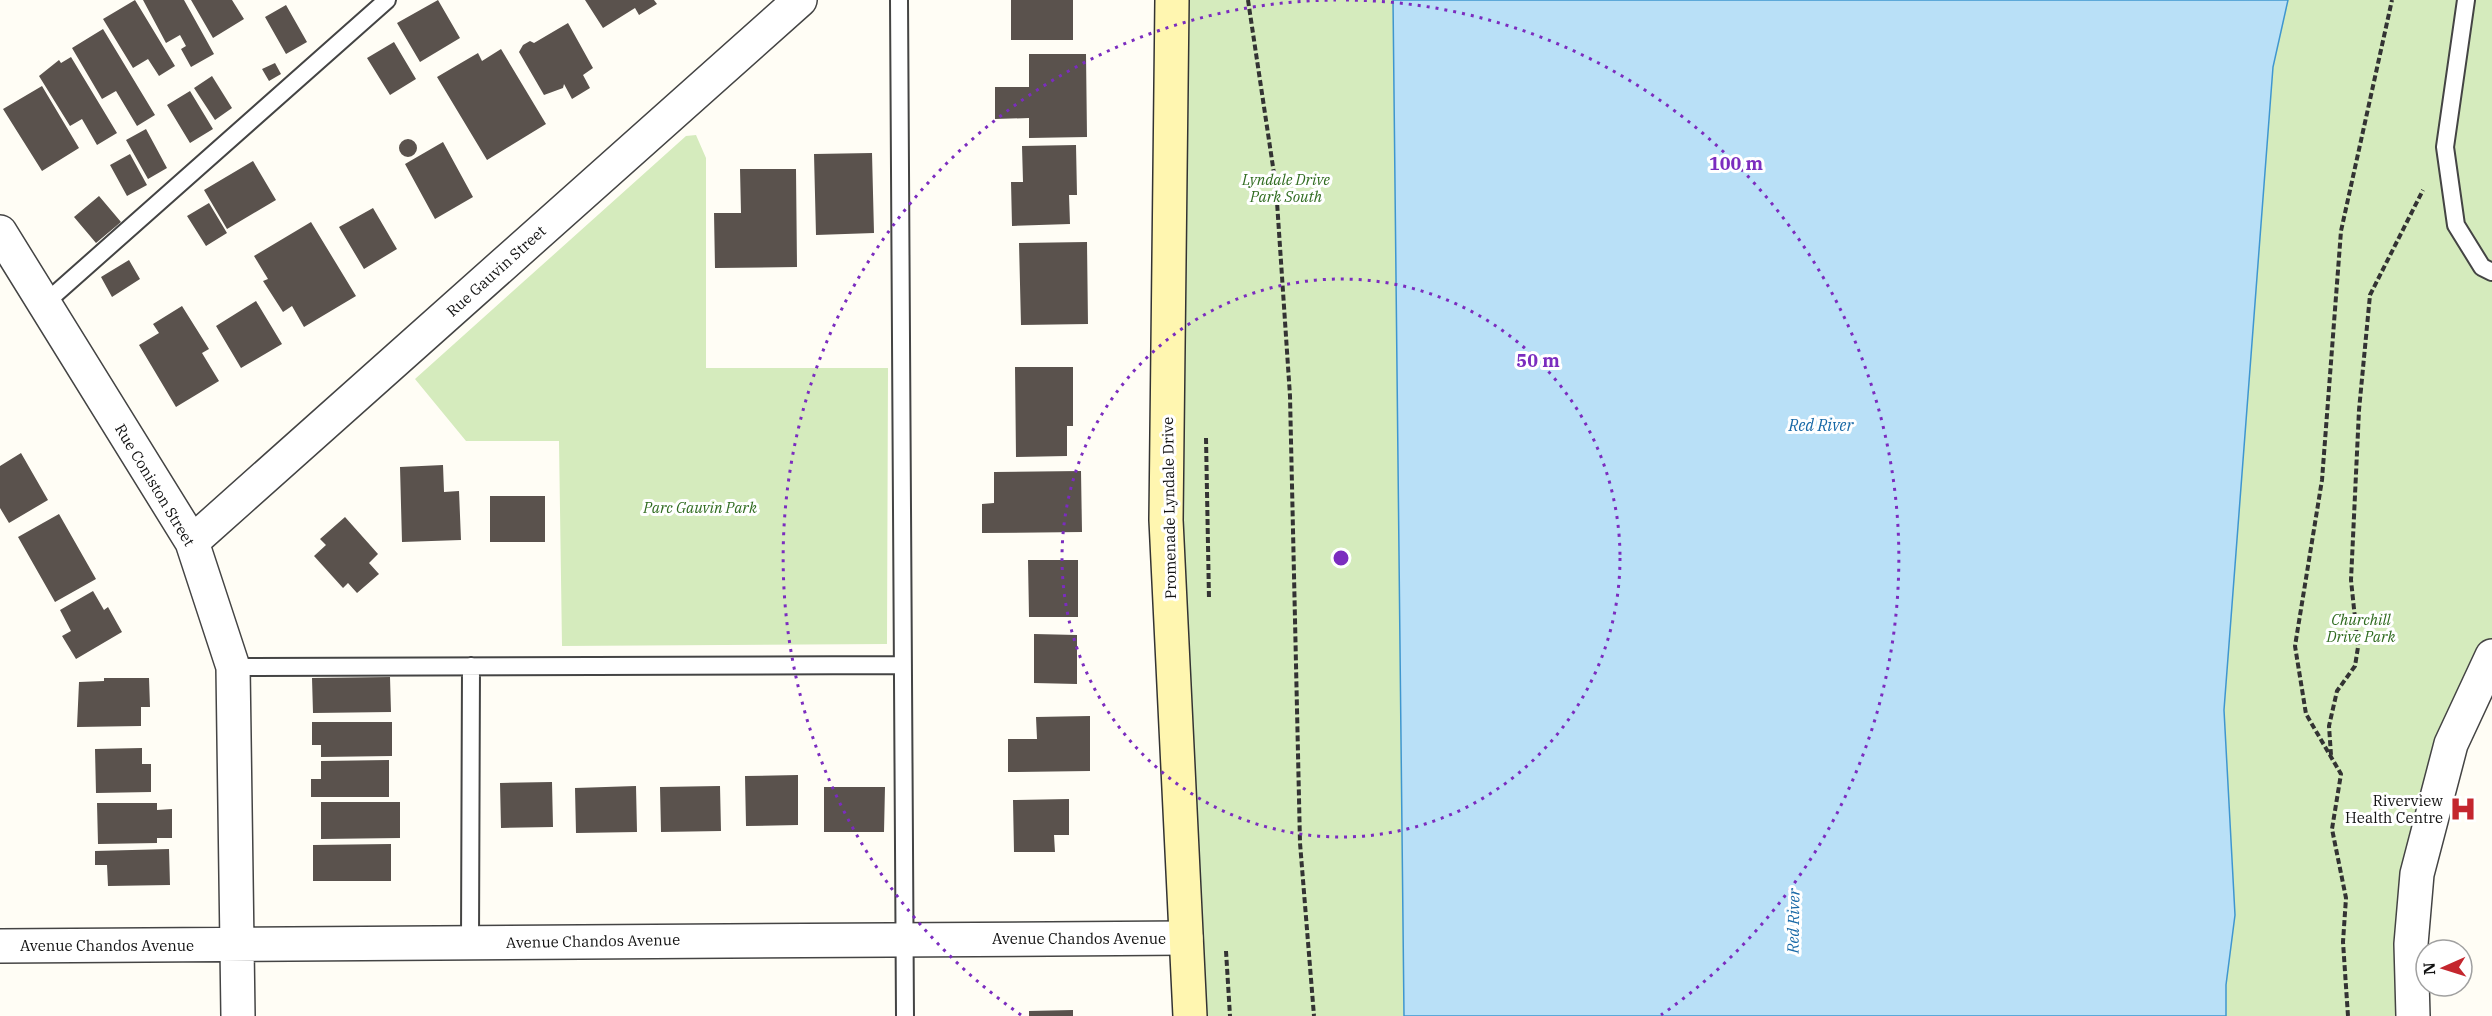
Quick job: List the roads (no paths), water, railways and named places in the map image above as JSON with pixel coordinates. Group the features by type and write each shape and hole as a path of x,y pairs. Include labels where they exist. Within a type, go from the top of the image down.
{"street":[{"name":"Rue Gauvin Street","path":"192,543 800,0"},
{"name":"Promenade Lyndale Drive","path":"1172,0 1166,520 1190,1016"},
{"name":"Rue Coniston Street","path":"0,232 192,543 233,667 238,1016"},
{"path":"2413,1016 2411,944 2417,874 2451,744 2492,656"},
{"name":"Avenue Chandos Avenue","path":"0,946 905,938 1186,938"}],"lane":[{"path":"44,304 387,0"},
{"path":"899,0 905,1016"},
{"path":"2466,0 2445,147 2456,225 2482,267 2492,272"},
{"path":"233,667 903,665"},
{"path":"470,942 471,666"}],"water":[{"name":"Red River","path":"1393,0 2288,0 2273,67 2224,710 2235,915 2226,985 2226,1016 1404,1016"}],"place":[{"name":"Riverview Health Centre","path":"2463,809"}],"park label":[{"name":"Lyndale Drive Park South","path":"1286,188"},
{"name":"Parc Gauvin Park","path":"700,507"},
{"name":"Churchill Drive Park","path":"2361,628"}]}
